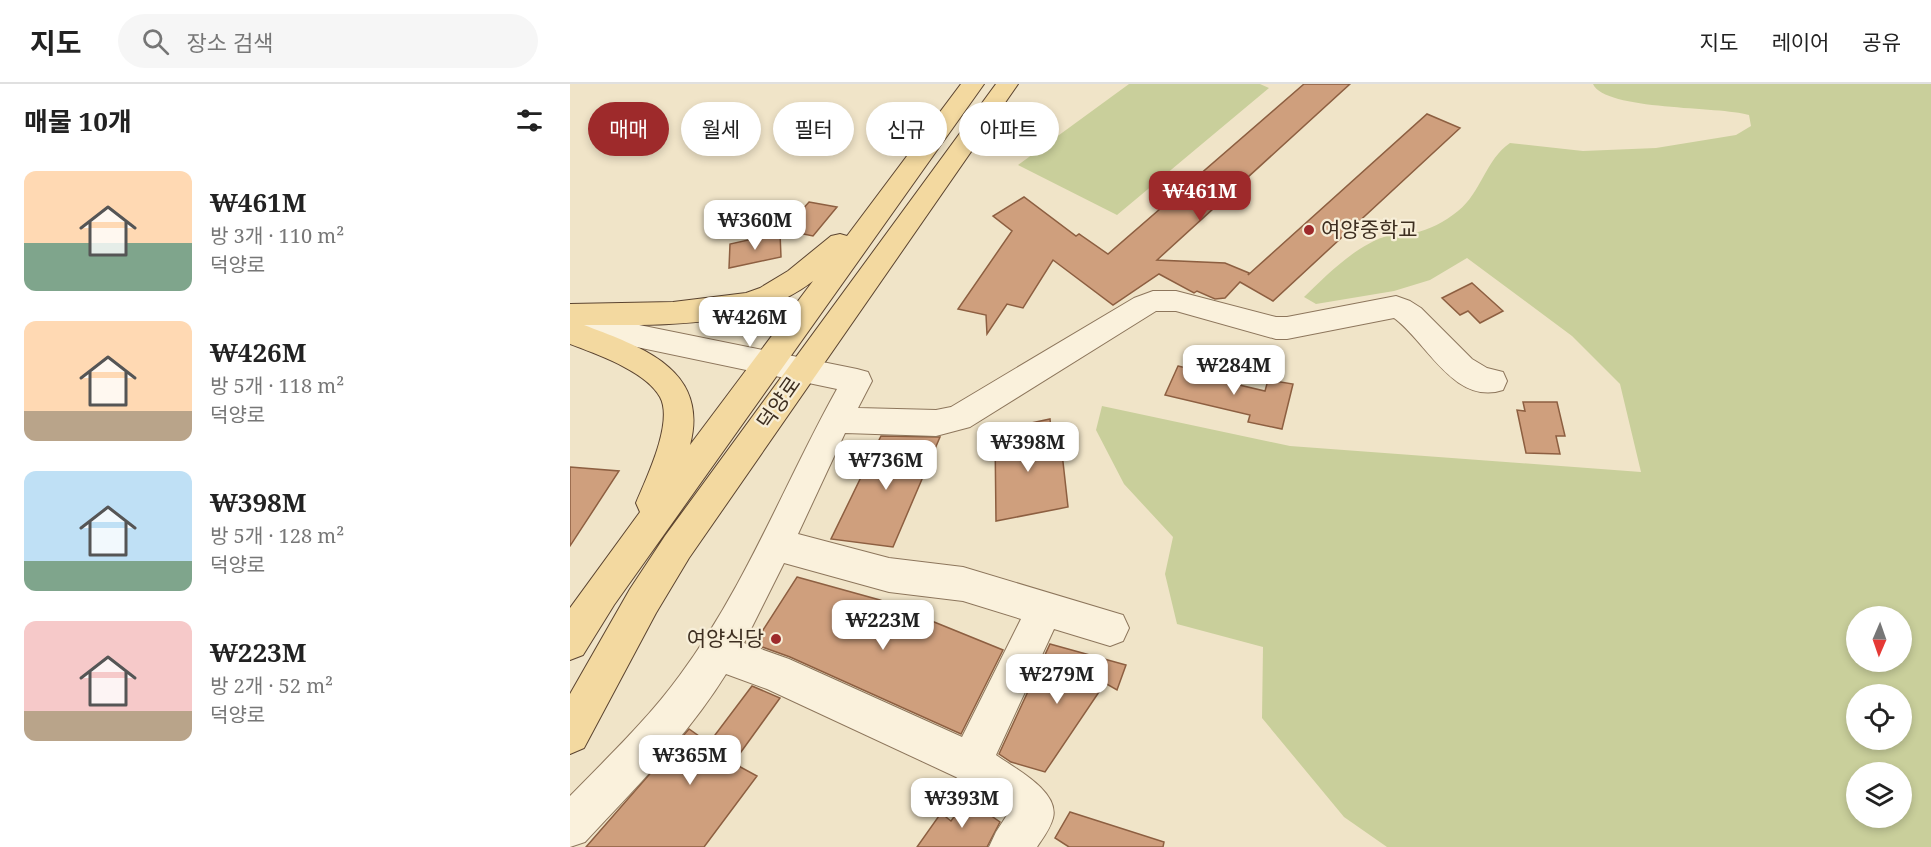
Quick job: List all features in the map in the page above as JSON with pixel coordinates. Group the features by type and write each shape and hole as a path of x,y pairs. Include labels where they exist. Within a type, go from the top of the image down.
{"main road":[{"name":"덕양로","path":"570,642 601,593 973,84"},
{"name":"덕양로","path":"570,734 648,592 803,369 1007,84"},
{"path":"570,315 721,308 768,296 809,270 897,188"},
{"path":"570,333 627,357 663,377 672,388 678,402 677,434 672,451 635,546"}],"street":[{"path":"835,420 936,423 959,418 1144,305 1163,300 1275,328 1287,328 1396,307 1410,314 1462,371 1479,379 1492,381"},
{"path":"570,322 770,361 857,381 835,420 777,544 718,652 667,724 570,827"},
{"path":"777,544 889,575 963,584 1110,628"},
{"path":"971,762 1045,608"},
{"path":"718,652 775,673 971,762 1032,807 1032,816 1011,847"}],"green space":[{"path":"1129,84 1260,84 1269,88 1117,215 1018,165 1030,156 1059,156 1059,135"},
{"path":"1593,84 1931,84 1931,847 1387,847 1344,817 1262,718 1263,647 1177,624 1165,574 1173,537 1124,484 1096,430 1102,406 1290,446 1641,472 1620,384 1572,336 1467,258 1430,280 1394,291 1316,304 1304,297 1344,261 1366,245 1390,235 1410,234 1425,230 1453,215 1466,204 1495,158 1510,143 1583,151 1656,148 1736,135 1751,126 1749,115 1618,99 1602,93"}],"building":[{"path":"1304,84 1350,84 1157,260 1225,263 1249,273 1248,275 1427,114 1460,128 1273,301 1240,282 1225,298 1215,299 1197,291 1194,293 1159,274 1113,305 1053,260 1023,308 1007,304 987,334 986,315 958,309 1012,231 993,216 1024,197 1076,236 1079,234 1108,254"},
{"path":"809,202 837,207 813,236 784,230"},
{"path":"780,233 781,257 729,268 730,244"},
{"path":"1472,283 1503,311 1480,323 1468,311 1460,315 1442,298"},
{"path":"1178,366 1203,372 1201,376 1265,391 1268,380 1293,384 1282,429 1248,422 1250,415 1165,395"},
{"path":"1523,402 1557,402 1565,436 1556,436 1560,454 1526,453 1517,410 1525,411"},
{"path":"1050,419 1054,455 1062,453 1068,507 996,521 995,435 1026,429 1026,424"},
{"path":"881,436 940,437 893,547 831,539"},
{"path":"570,467 619,471 570,546"},
{"path":"797,577 880,600 1003,650 961,734 790,657 754,644"},
{"path":"1050,644 1126,665 1117,690 1105,683 1045,772 1011,762 999,754"},
{"path":"752,686 780,698 733,763 757,776 704,847 586,847 689,729 709,743"},
{"path":"967,799 1000,822 987,847 917,847 941,813 951,821"},
{"path":"1070,812 1164,842 1163,847 1069,847 1055,838"}],"place":[{"name":"여양중학교","path":"1309,230"},
{"name":"여양식당","path":"776,639"}]}
